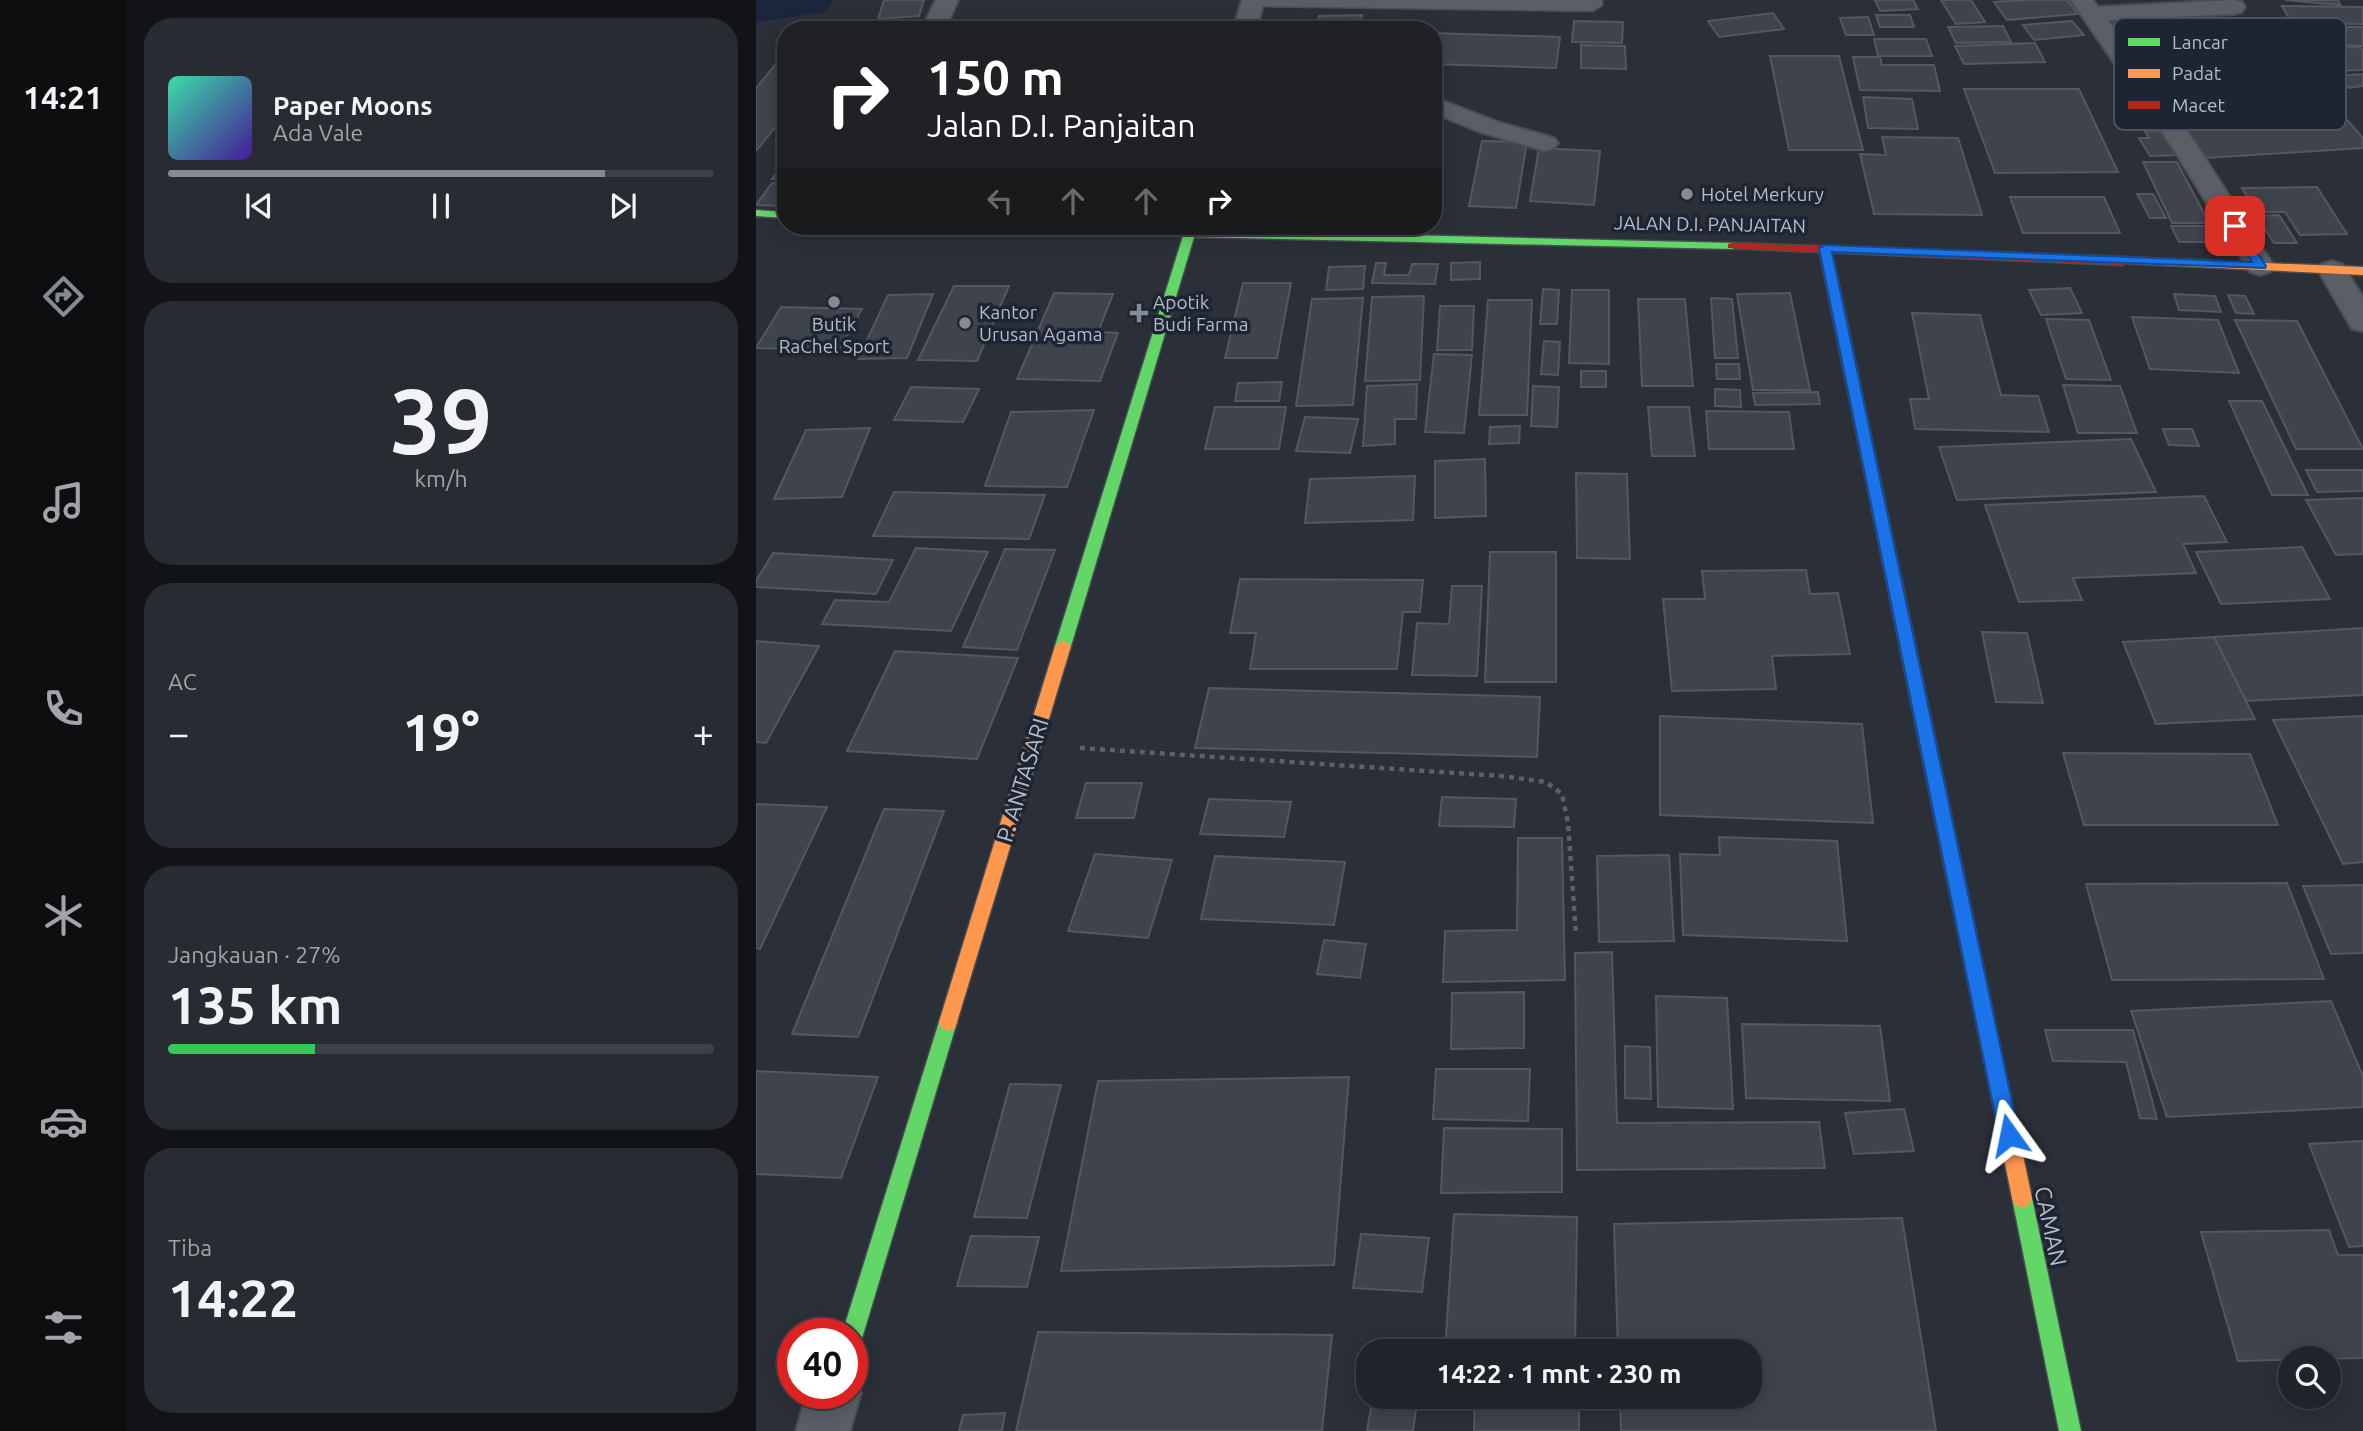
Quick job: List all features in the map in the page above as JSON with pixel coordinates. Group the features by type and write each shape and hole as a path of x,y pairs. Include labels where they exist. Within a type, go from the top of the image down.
{"street":[{"path":"937,21 947,0"},
{"path":"1247,21 1253,0"},
{"path":"2087,7 2234,7"},
{"path":"2087,7 2114,46"},
{"path":"1442,108 1489,127 1545,143"},
{"path":"2173,130 2260,266"},
{"path":"756,213 777,214"},
{"name":"P. ANTASARI","path":"857,1318 1189,235"},
{"name":"JALAN D.I. PANJAITAN","path":"1391,235 1825,248 2363,271"},
{"name":"CAMAN","path":"1825,248 2070,1431"},
{"path":"2332,270 2363,322"},
{"path":"823,1431 829,1409"}],"lane":[{"path":"1261,0 1593,5 1593,0"}],"path":[{"path":"1033,745 1487,775 1546,782 1562,794 1568,823 1576,935"}],"building":[{"path":"884,0 924,0 919,16 878,19"},
{"path":"1875,0 1913,0 1918,9 1880,11"},
{"path":"1941,0 1971,0 1985,22 1956,24"},
{"path":"2067,0 2078,14 2007,20 1994,2"},
{"path":"2285,0 2338,0 2340,5"},
{"path":"2282,6 2363,7 2363,24 2346,24 2346,18 2289,18"},
{"path":"1773,13 1784,29 1719,37 1708,21"},
{"path":"1362,15 1361,21 1318,21 1319,16"},
{"path":"1876,15 1910,15 1914,27 1880,27"},
{"path":"2150,16 2151,18 2114,18 2114,28 2107,18"},
{"path":"1868,17 1874,35 1846,35 1840,18"},
{"path":"1574,21 1623,22 1622,43 1572,42"},
{"path":"2072,21 2084,35 2034,40 2023,25"},
{"path":"2003,26 2011,42 1956,43 1948,27"},
{"path":"2346,27 2363,27 2363,46 2346,45"},
{"path":"1442,33 1560,37 1556,68 1442,64"},
{"path":"1874,39 1926,39 1932,56 1878,56"},
{"path":"2035,43 2045,62 1964,64 1955,46"},
{"path":"1581,45 1625,46 1626,69 1581,68"},
{"path":"2346,47 2360,47 2363,51 2363,70 2346,70"},
{"path":"1770,56 1839,56 1863,150 1789,150"},
{"path":"1853,57 1880,57 1882,65 1934,65 1940,91 1860,90"},
{"path":"777,65 777,125 756,151 756,88"},
{"path":"2363,74 2363,86 2349,88 2346,85 2346,75"},
{"path":"1964,89 2079,89 2118,172 1995,173"},
{"path":"1863,97 1912,99 1918,129 1868,128"},
{"path":"2346,119 2363,138 2363,148 2205,158 2185,130 2346,130"},
{"path":"2145,131 2167,131 2182,155 2150,156 2139,138 2149,138"},
{"path":"1882,137 1958,138 1982,215 1874,214 1860,154 1886,155"},
{"path":"1482,141 1527,142 1516,208 1469,206"},
{"path":"1539,148 1600,151 1594,205 1530,201"},
{"path":"2143,162 2177,162 2209,223 2172,223"},
{"path":"772,183 777,183 777,206 756,205"},
{"path":"2317,187 2347,234 2300,235 2285,212 2256,212 2242,188"},
{"path":"2137,194 2153,194 2166,218 2150,218"},
{"path":"2010,197 2104,197 2120,233 2023,233"},
{"path":"2279,215 2297,243 2274,243 2256,216"},
{"path":"2171,226 2224,226 2231,242 2179,242"},
{"path":"1480,262 1480,279 1451,280 1451,263"},
{"path":"1376,263 1386,263 1384,275 1409,275 1412,264 1438,264 1435,284 1372,283"},
{"path":"1365,266 1363,289 1326,290 1329,267"},
{"path":"1243,283 1291,283 1277,358 1225,358"},
{"name":"Kantor Urusan Agama","path":"954,286 1009,286 977,361 918,360"},
{"path":"2070,288 2082,313 2041,315 2029,290"},
{"path":"1543,289 1559,290 1557,324 1540,324"},
{"path":"1572,290 1609,290 1609,364 1569,363"},
{"path":"1054,293 1113,294 1098,332 1118,333 1100,381 1017,379"},
{"path":"1790,293 1810,390 1753,390 1737,294"},
{"path":"933,294 907,358 858,359 888,295"},
{"path":"2174,294 2215,296 2221,312 2179,310"},
{"path":"2228,295 2245,296 2254,314 2236,313"},
{"path":"1424,296 1420,380 1365,381 1372,297"},
{"path":"1363,298 1353,405 1296,406 1312,299"},
{"path":"1711,298 1732,299 1738,358 1715,358"},
{"path":"1638,299 1685,299 1693,386 1642,386"},
{"path":"1488,300 1532,300 1527,415 1479,415"},
{"path":"1440,306 1474,306 1472,350 1437,350"},
{"path":"781,307 862,309 839,350 756,348"},
{"path":"1912,313 1980,315 2001,395 2038,396 2049,432 1915,429 1910,399 1929,399"},
{"path":"2132,317 2218,320 2239,373 2150,369"},
{"path":"2046,319 2089,320 2111,380 2066,379"},
{"path":"2235,320 2297,321 2363,449 2296,449"},
{"path":"1544,341 1560,342 1558,375 1541,374"},
{"path":"1434,354 1472,355 1464,433 1425,432"},
{"path":"1716,364 1739,364 1740,379 1717,379"},
{"path":"1581,371 1606,371 1606,387 1581,387"},
{"path":"1282,382 1279,401 1235,401 1238,383"},
{"path":"1417,384 1416,419 1395,419 1395,444 1363,446 1367,386"},
{"path":"2063,385 2120,386 2137,433 2078,433"},
{"path":"1533,386 1559,387 1557,427 1531,426"},
{"path":"911,387 979,389 963,422 894,420"},
{"path":"1715,389 1740,390 1741,407 1715,406"},
{"path":"1818,392 1820,404 1755,405 1753,393"},
{"path":"2229,401 2262,401 2308,495 2272,495"},
{"path":"1215,407 1286,407 1279,449 1205,449"},
{"path":"1648,407 1689,407 1695,456 1652,456"},
{"path":"1094,410 1067,487 985,486 1011,412"},
{"path":"1706,411 1789,412 1794,449 1709,449"},
{"path":"1305,417 1358,419 1350,453 1296,451"},
{"path":"1520,426 1519,443 1489,444 1490,427"},
{"path":"870,428 842,497 774,499 806,430"},
{"path":"2163,429 2192,429 2199,446 2169,445"},
{"path":"2131,439 2156,492 1957,500 1939,447"},
{"path":"1485,459 1486,516 1435,518 1435,461"},
{"path":"2306,470 2363,470 2363,491 2317,492"},
{"path":"1576,473 1627,474 1630,559 1577,558"},
{"path":"1415,476 1413,520 1305,523 1310,479"},
{"path":"894,492 1045,495 1029,539 873,536"},
{"path":"2204,496 2227,542 2183,544 2196,573 2073,578 2082,600 2019,602 1985,505"},
{"path":"2363,498 2363,554 2336,555 2306,500"},
{"path":"2302,547 2330,599 2221,604 2196,552"},
{"path":"916,548 988,552 951,631 822,624 835,600 889,602"},
{"path":"1005,549 1055,550 1017,650 963,647"},
{"path":"1490,552 1556,552 1556,682 1485,682"},
{"path":"773,553 893,560 876,594 756,587 756,581"},
{"path":"1806,570 1810,594 1838,593 1850,654 1772,656 1776,689 1672,691 1663,599 1705,599 1702,571"},
{"path":"1240,579 1423,580 1420,612 1403,612 1397,669 1250,669 1256,633 1230,633"},
{"path":"1452,586 1482,586 1477,676 1412,675 1417,623 1449,624"},
{"path":"2363,628 2363,695 2246,701 2214,637"},
{"path":"1982,632 2027,633 2043,703 1996,702"},
{"path":"2214,637 2255,719 2156,724 2123,642"},
{"path":"756,641 819,646 766,743 756,742"},
{"path":"895,651 1018,658 977,759 847,751"},
{"path":"1209,688 1540,697 1537,757 1195,748"},
{"path":"1660,716 1862,724 1873,823 1660,815"},
{"path":"2363,716 2363,862 2343,864 2273,720"},
{"path":"2063,753 2250,754 2278,825 2084,825"},
{"path":"1086,783 1142,783 1134,818 1076,818"},
{"path":"1442,797 1516,799 1514,827 1439,826"},
{"path":"1209,799 1291,802 1284,837 1200,834"},
{"path":"756,804 827,807 760,949 756,948"},
{"path":"884,809 944,811 858,1037 792,1034"},
{"path":"1719,837 1837,841 1847,941 1683,935 1680,854 1720,855"},
{"path":"1518,838 1562,838 1565,980 1443,982 1445,931 1517,930"},
{"path":"1095,854 1172,860 1148,938 1068,931"},
{"path":"1669,855 1674,941 1599,942 1597,856"},
{"path":"1215,856 1345,862 1334,925 1201,919"},
{"path":"2287,883 2324,979 2112,980 2086,884"},
{"path":"2363,885 2363,953 2331,954 2303,886"},
{"path":"1324,940 1366,944 1360,978 1317,974"},
{"path":"1612,952 1617,1123 1819,1122 1825,1168 1577,1170 1575,953"},
{"path":"1524,992 1524,1048 1451,1049 1452,993"},
{"path":"1656,996 1727,998 1733,1109 1658,1107"},
{"path":"2331,1001 2363,1076 2363,1107 2167,1117 2131,1011"},
{"path":"1742,1024 1880,1026 1890,1101 1746,1098"},
{"path":"2045,1030 2133,1030 2157,1119 2140,1118 2126,1062 2053,1061"},
{"path":"1625,1046 1650,1047 1651,1099 1625,1098"},
{"path":"1436,1069 1530,1069 1528,1121 1433,1119"},
{"path":"756,1071 878,1077 841,1178 756,1174"},
{"path":"1349,1077 1334,1265 1061,1271 1098,1081"},
{"path":"1010,1084 1061,1085 1027,1218 974,1217"},
{"path":"1904,1109 1914,1151 1854,1154 1845,1113"},
{"path":"1444,1128 1562,1129 1562,1192 1441,1193"},
{"path":"2363,1141 2363,1246 2349,1247 2309,1144"},
{"path":"1454,1214 1577,1217 1575,1339 1446,1339"},
{"path":"1902,1218 1936,1431 1621,1431 1620,1409 1762,1409 1762,1339 1618,1339 1614,1224"},
{"path":"2329,1230 2338,1255 2363,1255 2363,1358 2341,1359 2341,1346 2278,1346 2278,1360 2238,1361 2201,1232"},
{"path":"1361,1234 1429,1238 1422,1292 1353,1288"},
{"path":"971,1236 1039,1237 1027,1287 957,1286"},
{"path":"1038,1332 1332,1335 1322,1431 1016,1431"},
{"path":"1371,1409 1416,1409 1413,1431 1367,1431"},
{"path":"1475,1409 1579,1409 1579,1431 1474,1431"},
{"path":"1005,1413 1002,1431 959,1431 963,1415"}],"waterway":[{"path":"756,5 805,0"}],"traffic: fast":[{"path":"756,213 777,214"},
{"path":"1063,646 1189,235"},
{"path":"1273,235 1732,246"},
{"path":"1825,248 1914,677"},
{"path":"857,1318 948,1022"},
{"path":"2022,1198 2070,1431"}],"traffic: slow":[{"path":"2122,261 2363,271"},
{"path":"948,1022 1063,646"},
{"path":"1914,677 2022,1198"}],"traffic: jam":[{"path":"1732,246 2122,261"}],"place":[{"name":"Hotel Merkury","path":"1687,194"},
{"name":"Butik RaChel Sport","path":"834,302"},
{"name":"Apotik Budi Farma","path":"1139,313"},
{"name":"Kantor Urusan Agama","path":"965,323"}],"route":[{"path":"2009,1135 1825,248 2260,266 2235,226"}]}
